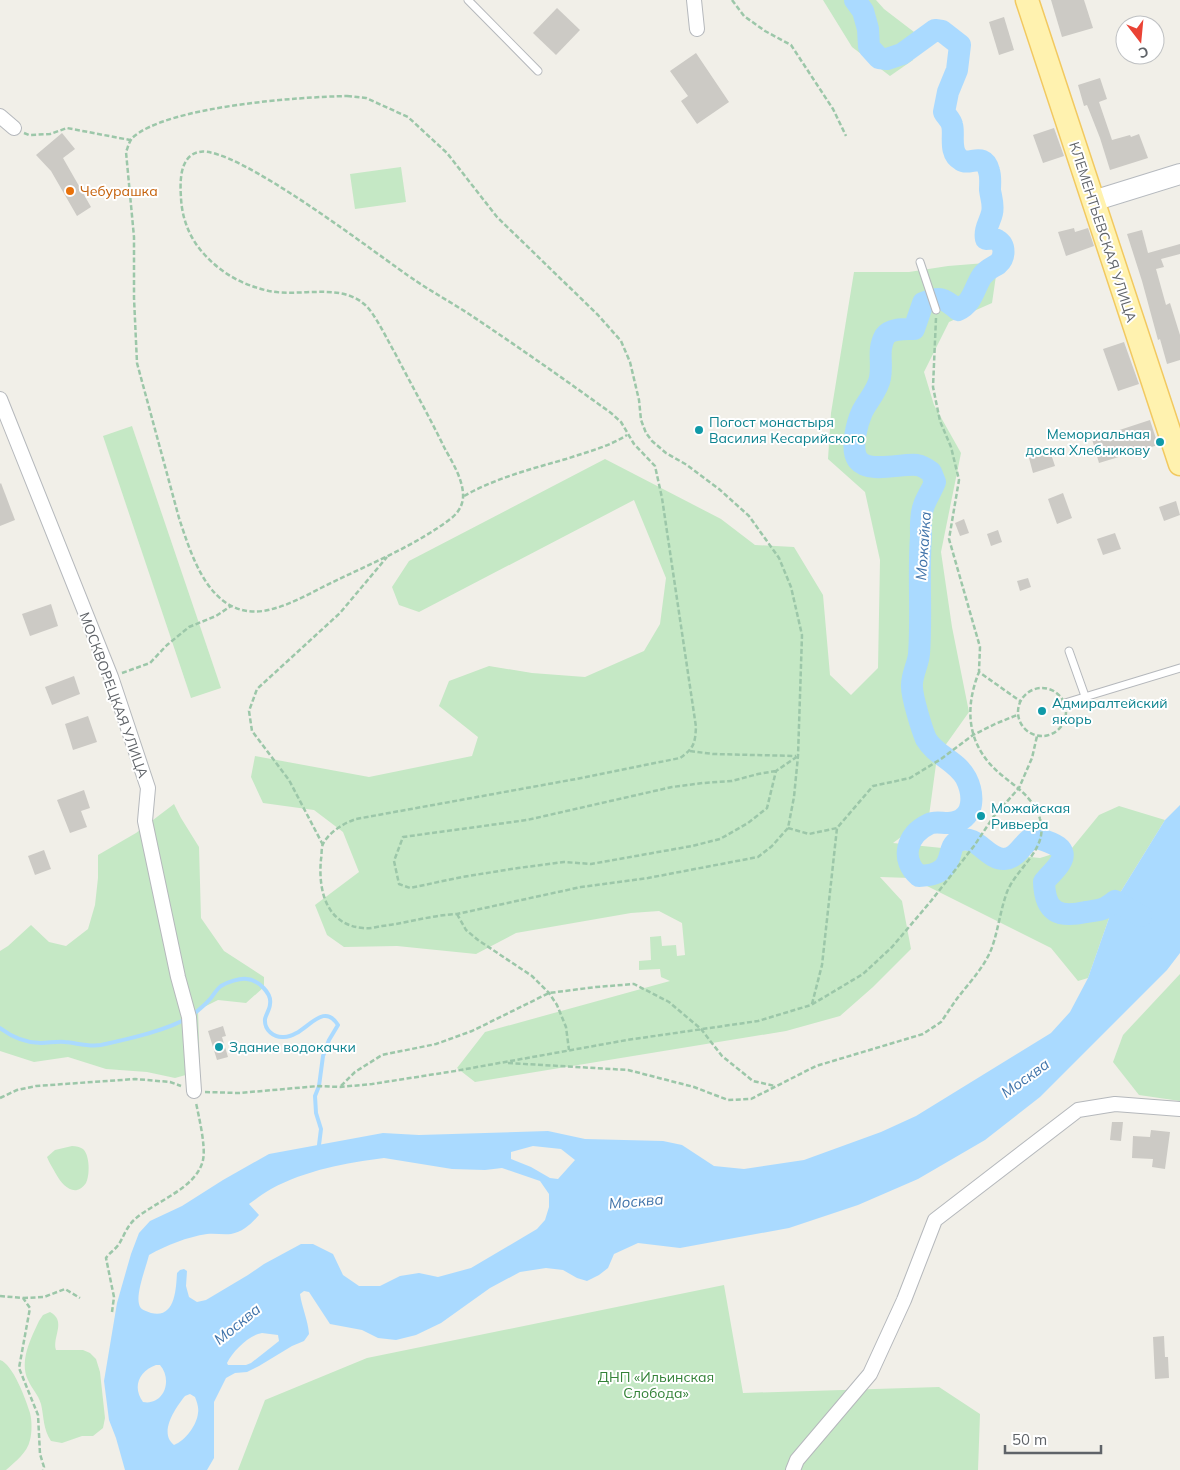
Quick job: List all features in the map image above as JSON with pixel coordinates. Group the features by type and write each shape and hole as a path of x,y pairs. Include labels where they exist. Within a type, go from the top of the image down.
{"main road":[{"name":"КЛЕМЕНТЬЕВСКАЯ УЛИЦА","path":"1027,0 1180,464"}],"street":[{"path":"694,0 697,29"},
{"path":"0,116 14,128"},
{"path":"1093,202 1180,174"},
{"name":"МОСКВОРЕЦКАЯ УЛИЦА","path":"0,399 111,677 148,788 145,821 188,1017 194,1091"},
{"path":"793,1470 797,1460 870,1374 904,1300 935,1220 1078,1110 1115,1104 1180,1109"}],"lane":[{"path":"468,0 538,71"},
{"path":"920,262 936,310"},
{"path":"1069,651 1085,696"},
{"path":"1065,703 1180,668"}],"path":[{"path":"732,0 744,16 765,31 791,45 833,108 846,136"},
{"path":"322,845 344,823 356,819 680,758 690,750 695,740 696,728 662,498 655,466 611,412 553,370 465,311 417,282 334,223 276,185 221,155 202,150 191,154 184,163 180,185 181,211 197,246 214,265 238,282 272,292 329,292 351,295 371,310 460,477 464,496 460,509 450,519 388,556 280,608 254,612 231,606 215,594 202,578 186,541 136,363 134,237 126,152 130,140 139,133 172,118 245,105 325,97 366,98 408,117 447,153 497,217 598,315 621,342 630,362 639,400 641,420 646,433 652,441 666,453 687,465 719,489 749,516 779,558 791,587 802,635 798,756 794,797 788,828 772,846 758,857 648,878 581,887 458,914 440,914 394,924 364,928 346,924 330,910 322,892 320,872 322,845 289,780 252,731 249,711 257,689 340,613 388,556"},
{"path":"14,128 29,135 50,134 67,128 130,140"},
{"path":"502,1062 628,1070 694,1087 728,1100 751,1100 816,1066 923,1034 941,1022 990,953 997,934 1007,892 1032,856 1041,839 1040,819 1035,807 1019,788 988,764 973,735 969,719 972,690 979,672 980,647 949,538 959,480 951,447 940,421 933,386 936,310"},
{"path":"464,496 504,477 597,450 615,443 627,434"},
{"path":"111,677 150,663 166,645 189,627 216,616 231,606"},
{"path":"979,672 1020,701"},
{"path":"1043,688 1056,692 1065,703 1066,717 1060,729 1048,736 1034,736 1023,728 1017,715 1020,701 1030,691 1043,688"},
{"path":"811,1006 822,965 837,828 874,786 910,778 941,759 973,735 1017,715"},
{"path":"0,1098 9,1093 36,1086 135,1079 170,1082 194,1091 239,1093 319,1086 340,1087 407,1079 569,1050 758,1021 811,1006 862,974 892,947 931,901 974,846 994,816 1019,788 1032,758 1037,736"},
{"path":"690,750 713,754 798,756"},
{"path":"776,771 767,808 720,839 692,846 591,864 564,862 462,877 410,888 399,884 394,861 403,837 527,820 672,787 703,782 732,781 776,771 798,756"},
{"path":"788,828 809,834 837,828"},
{"path":"458,914 466,930 532,976 549,993 557,1005 566,1027 569,1050"},
{"path":"340,1087 354,1072 382,1055 436,1044 472,1032 549,993 634,984 669,1002 701,1029 722,1056 753,1081 775,1086"},
{"path":"112,1312 114,1297 106,1258 108,1254 118,1245 134,1220 188,1184 198,1172 203,1158 194,1091"},
{"path":"0,1296 44,1297 65,1289 80,1298"},
{"path":"23,1298 30,1308 19,1368 38,1415 40,1454 44,1467 43,1470"}],"green space":[{"path":"823,0 876,0 884,9 914,32 913,60 890,76 852,47"},
{"path":"401,167 406,202 355,209 350,174"},
{"path":"998,262 992,303 949,322 924,372 934,405 961,453 941,552 952,627 969,712 937,757 929,816 893,843 1040,858 1072,848 1099,815 1119,806 1165,820 1115,901 1088,978 1078,981 1051,948 911,878 880,877 902,901 911,949 873,987 840,1016 786,1031 475,1082 457,1068 485,1032 670,981 661,977 660,969 639,970 639,961 651,960 650,937 661,936 662,946 676,945 677,956 685,955 682,923 659,911 631,913 516,933 476,954 397,946 344,947 327,935 315,905 359,872 343,832 314,810 263,803 251,777 255,756 369,777 472,756 478,737 439,706 449,681 489,666 532,673 585,677 644,651 660,624 666,578 634,500 419,612 399,605 392,587 409,561 605,459 721,519 755,545 794,547 823,595 830,675 851,695 878,668 880,560 865,492 828,459 831,413 854,272 909,272 948,266"},
{"path":"132,426 221,688 191,698 103,436"},
{"path":"174,804 199,847 201,918 224,951 264,977 264,987 246,1003 218,1000 198,1010 200,1071 175,1078 147,1072 106,1069 68,1057 34,1062 0,1051 0,951 31,925 49,942 66,946 88,929 95,905 98,855 136,833"},
{"path":"1180,974 1180,1101 1139,1095 1113,1062 1123,1035"},
{"path":"72,1146 83,1149 88,1161 89,1171 86,1183 78,1190 69,1189 65,1186 47,1157 55,1150"},
{"name":"ДНП «Ильинская Слобода»","path":"724,1285 743,1393 939,1387 980,1414 978,1470 238,1470 265,1400 367,1358"},
{"path":"50,1312 58,1320 56,1350 83,1350 90,1353 96,1359 100,1372 105,1418 103,1428 93,1436 82,1436 62,1443 51,1441 48,1436 41,1404 28,1380 25,1365 27,1350 39,1321 43,1315"},
{"path":"0,1360 10,1368 14,1375 31,1416 29,1445 21,1456 6,1470 0,1470"}],"water":[{"name":"Москва","path":"1180,805 1180,953 1167,970 1040,1097 985,1140 918,1179 858,1205 789,1228 680,1248 638,1243 614,1254 608,1268 587,1281 563,1270 546,1268 520,1272 490,1288 441,1323 416,1335 396,1340 378,1338 362,1330 330,1324 309,1292 304,1291 300,1294 309,1334 304,1341 247,1372 235,1373 226,1378 214,1402 214,1458 207,1470 125,1470 109,1420 104,1381 117,1303 131,1254 139,1233 150,1221 182,1206 269,1154 383,1133 419,1135 548,1131 585,1139 663,1141 682,1145 714,1166 744,1169 804,1160 881,1132 916,1116 1051,1033 1070,1012 1088,978 1115,901 1165,820","holes":["533,1146 561,1149 575,1160 558,1179 550,1178 531,1167 511,1159 511,1152","384,1158 452,1169 485,1170 502,1168 540,1181 549,1194 549,1207 545,1220 537,1229 471,1268 438,1277 419,1273 400,1276 380,1286 359,1286 343,1275 333,1254 313,1244 301,1244 264,1264 206,1300 197,1302 189,1297 186,1286 187,1271 184,1269 180,1270 177,1273 173,1302 165,1312 159,1314 151,1313 141,1308 138,1299 149,1255 192,1237 210,1234 231,1234 239,1231 259,1215 249,1204 271,1189 312,1172","257,1334 278,1335 279,1341 251,1363 246,1365 228,1365 227,1363 237,1349","160,1365 166,1378 166,1384 161,1396 150,1402 143,1402 138,1391 139,1380 145,1371","190,1394 195,1397 198,1413 190,1432 174,1445 170,1440 168,1427 173,1413 181,1401"]}],"building":[{"path":"1051,0 1084,0 1093,28 1062,37"},
{"path":"557,8 580,30 556,55 533,33"},
{"path":"1004,17 1014,50 999,55 989,22"},
{"path":"696,53 729,102 697,124 681,101 688,96 670,71"},
{"path":"1100,78 1107,99 1099,102 1112,140 1139,134 1148,158 1110,170 1100,138 1087,105 1084,106 1078,85"},
{"path":"1054,128 1064,156 1043,163 1033,135"},
{"path":"62,133 75,149 63,158 91,207 77,216 51,171 36,155"},
{"path":"1074,228 1075,232 1088,228 1094,246 1066,256 1058,232"},
{"path":"1142,230 1148,253 1180,244 1180,254 1161,259 1164,267 1156,269 1166,305 1170,303 1180,335 1180,360 1167,364 1160,339 1158,340 1127,234"},
{"path":"1124,342 1139,384 1118,391 1103,349"},
{"path":"1150,420 1158,445 1099,463 1092,439"},
{"path":"1050,451 1055,466 1033,473 1029,458"},
{"path":"0,484 15,520 0,526"},
{"path":"1063,493 1072,518 1057,524 1048,499"},
{"path":"1176,501 1180,515 1164,521 1159,507"},
{"path":"964,519 969,533 960,536 955,523"},
{"path":"998,530 1002,542 991,546 987,534"},
{"path":"1115,533 1121,549 1103,555 1097,539"},
{"path":"1028,578 1031,587 1020,591 1017,581"},
{"path":"51,604 58,626 30,636 22,614"},
{"path":"74,676 80,694 52,705 45,687"},
{"path":"88,716 97,742 73,750 65,724"},
{"path":"84,790 90,808 81,811 87,827 70,833 57,800"},
{"path":"44,850 51,869 35,875 28,856"},
{"name":"Здание водокачки","path":"223,1026 226,1036 222,1037 228,1057 217,1060 208,1031"},
{"path":"1112,1122 1123,1122 1121,1141 1110,1140"},
{"path":"1151,1130 1170,1132 1165,1169 1152,1167 1153,1159 1132,1158 1133,1136 1150,1137"},
{"path":"1164,1336 1169,1378 1155,1379 1153,1337"}],"waterway":[{"name":"Можайка","path":"855,0 863,11 868,29 869,47 879,58 887,59 902,54 935,30 942,31 960,45 957,70 948,92 944,112 951,121 953,148 957,157 965,161 980,160 987,165 993,207 986,239 1000,242 1004,252 998,264 984,274 970,299 963,307 958,310 942,299 923,303 914,329 894,330 885,336 881,346 879,382 862,412 855,436 856,455 863,464 878,467 919,465 931,472 935,482 924,505 921,517 920,639 912,692 926,739 935,750 962,772 969,784 971,804 962,819 952,823 932,823 921,829 915,835 908,848 909,863 919,876 940,871 948,861 954,844 965,839 971,840 998,858 1009,858 1034,837 1056,845 1062,852 1063,857 1060,863 1044,882 1047,901 1055,911 1068,914 1095,911 1105,908 1115,901 1141,916"},
{"path":"0,1028 14,1037 30,1042 101,1045 148,1034 171,1026 197,1012 224,985 241,979 251,980 263,988 269,996 270,1006 265,1023 273,1035 280,1037 292,1035 319,1017 326,1016 332,1018 338,1025 329,1040 323,1056 319,1086 315,1096 316,1113 321,1129 319,1145"}],"place":[{"name":"Чебурашка","path":"70,191"},
{"name":"Погост монастыря Василия Кесарийского","path":"699,430"},
{"name":"Мемориальная доска Хлебникову","path":"1160,442"},
{"name":"Адмиралтейский якорь","path":"1042,711"},
{"name":"Можайская Ривьера","path":"981,816"},
{"name":"Здание водокачки","path":"219,1047"}]}
